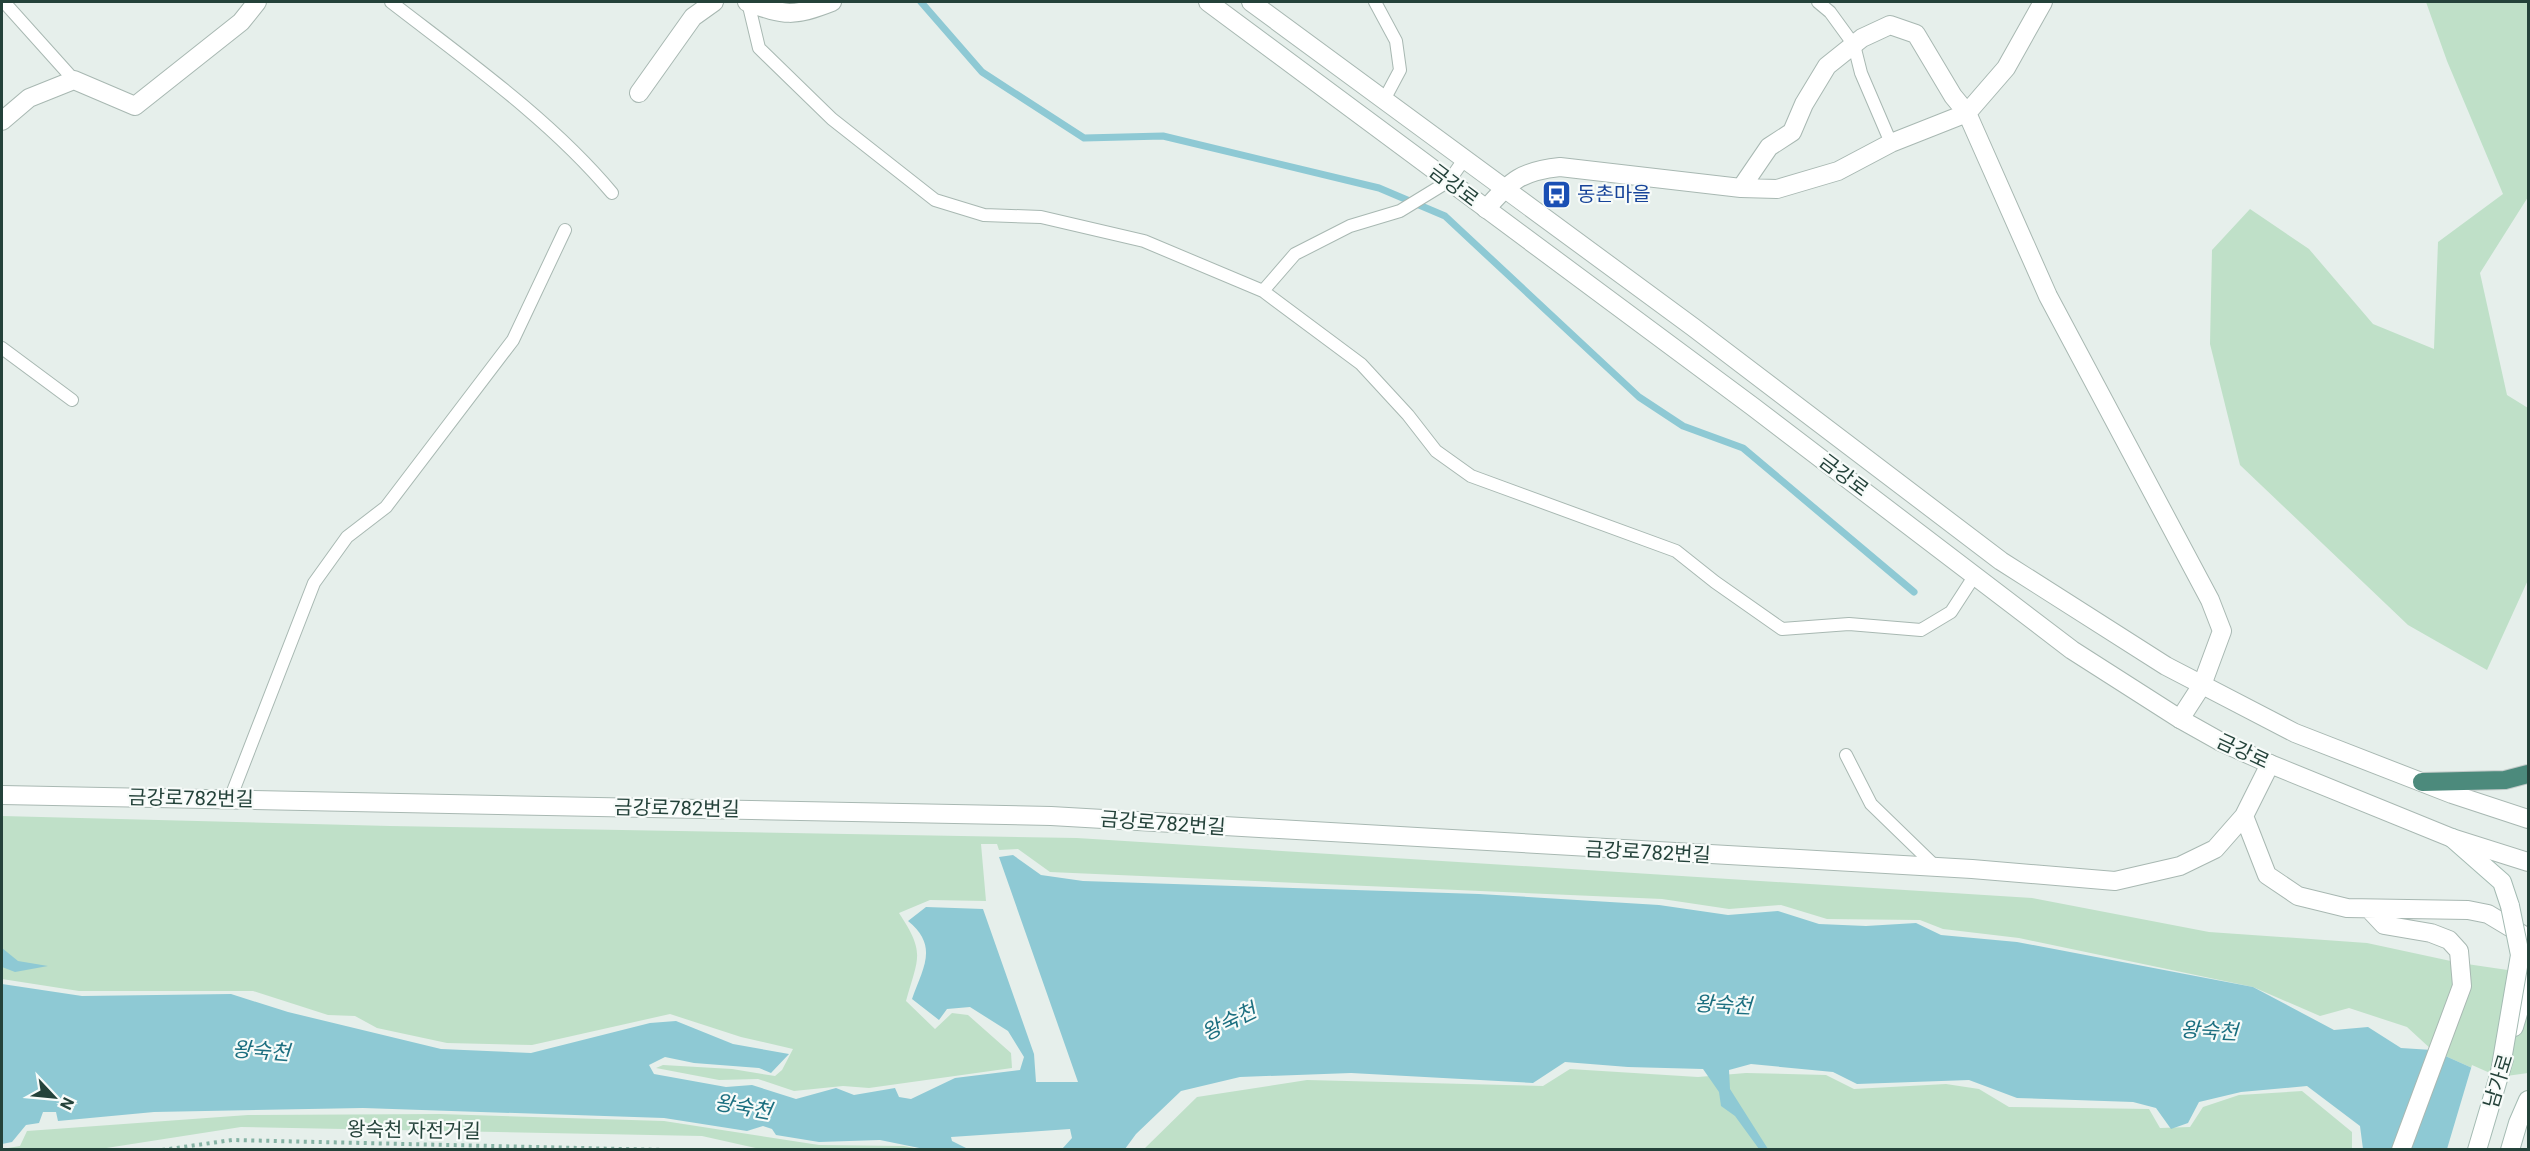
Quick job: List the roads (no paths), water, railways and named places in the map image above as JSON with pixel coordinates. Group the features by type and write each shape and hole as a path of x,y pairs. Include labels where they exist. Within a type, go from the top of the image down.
{"highway":[{"path":"2422,782 2505,780 2529,774"}],"street":[{"path":"2,121 29,98 74,80 135,106 241,22 257,2"},
{"path":"639,93 693,17 714,2"},
{"path":"747,2 786,15 832,2"},
{"name":"금강로","path":"1208,2 1743,399 2072,650 2180,719 2221,742 2452,838 2529,862"},
{"name":"금강로","path":"1251,2 1504,187 2001,561 2166,666 2295,733 2422,782 2529,819"},
{"path":"1486,209 1504,187 1532,170 1560,167 1741,188 1777,189 1838,171 1891,143 1967,113 2006,68 2043,2"},
{"path":"1741,188 1769,147 1792,132 1804,104 1827,66 1863,38 1890,25 1916,34 1953,96 1967,113 2048,296 2210,600 2222,631 2202,685 2180,719"},
{"name":"금강로782번길","path":"2,795 1051,816 1937,867 2115,881 2180,866 2215,849 2244,816 2270,764"},
{"path":"2244,816 2267,876 2298,896 2348,908 2468,910 2488,914 2529,938"},
{"path":"2452,838 2502,882 2510,906 2520,955 2500,1072"},
{"path":"2369,909 2384,925 2431,933 2449,940 2459,951 2462,986 2401,1149"},
{"name":"남가로","path":"2477,1149 2529,979"},
{"name":"남가로","path":"2518,1123 2529,1086"},
{"path":"2510,1149 2518,1123 2529,1100"}],"lane":[{"path":"4,2 74,80"},
{"path":"391,2 478,69 585,161 612,193"},
{"path":"747,2 759,48 832,119 935,200 984,215 1041,217 1143,241 1263,291 1361,364 1408,415 1436,451 1472,476 1676,551 1715,582 1782,629 1849,624 1921,630 1951,612 1975,575"},
{"path":"1375,2 1396,41 1400,70 1384,100"},
{"path":"1818,2 1830,12 1854,45 1861,73 1891,143"},
{"path":"1263,291 1295,254 1350,226 1400,211 1449,181 1465,158"},
{"path":"230,799 314,583 346,537 386,507 513,340 566,230"},
{"path":"2,348 72,400"},
{"path":"1846,754 1871,804 1937,867"}],"water":[{"name":"왕숙천","path":"1013,855 1041,875 1083,881 1479,894 1659,905 1728,915 1778,911 1819,924 1866,926 1916,923 1941,935 2017,942 2253,987 2334,1030 2368,1027 2401,1048 2432,1050 2499,1080 2480,1101 2455,1150 2363,1149 2360,1126 2307,1086 2241,1092 2199,1102 2188,1123 2171,1129 2156,1108 2133,1102 2017,1098 1969,1080 1857,1084 1833,1072 1751,1064 1729,1070 1730,1089 1768,1149 1759,1149 1735,1116 1721,1106 1719,1092 1703,1069 1628,1067 1565,1062 1533,1083 1351,1073 1240,1077 1181,1091 1136,1134 1125,1149 1062,1149 1072,1138 1070,1129 951,1137 952,1141 968,1149 929,1150 880,1140 819,1142 776,1135 772,1129 763,1126 747,1131 664,1118 363,1108 154,1112 58,1121 56,1112 43,1112 39,1123 26,1125 12,1142 2,1144 2,984 82,996 231,994 288,1012 441,1049 531,1053 650,1023 676,1021 733,1044 789,1054 771,1073 759,1068 694,1063 665,1057 649,1065 654,1074 726,1087 752,1085 796,1099 836,1088 854,1095 895,1088 899,1097 911,1099 955,1078 1020,1070 1024,1057 1008,1031 970,1007 947,1009 939,1020 912,999 924,967 926,948 918,930 908,921 926,907 983,909 1034,1054 1036,1082 1078,1082 999,857"},
{"path":"2,948 18,961 48,966 15,972 2,967"}],"waterway":[{"path":"921,2 982,72 1084,138 1163,136 1379,188 1445,216 1639,397 1683,426 1743,448 1914,592"}],"place":[{"name":"동촌마을","path":"1556,194"}]}
